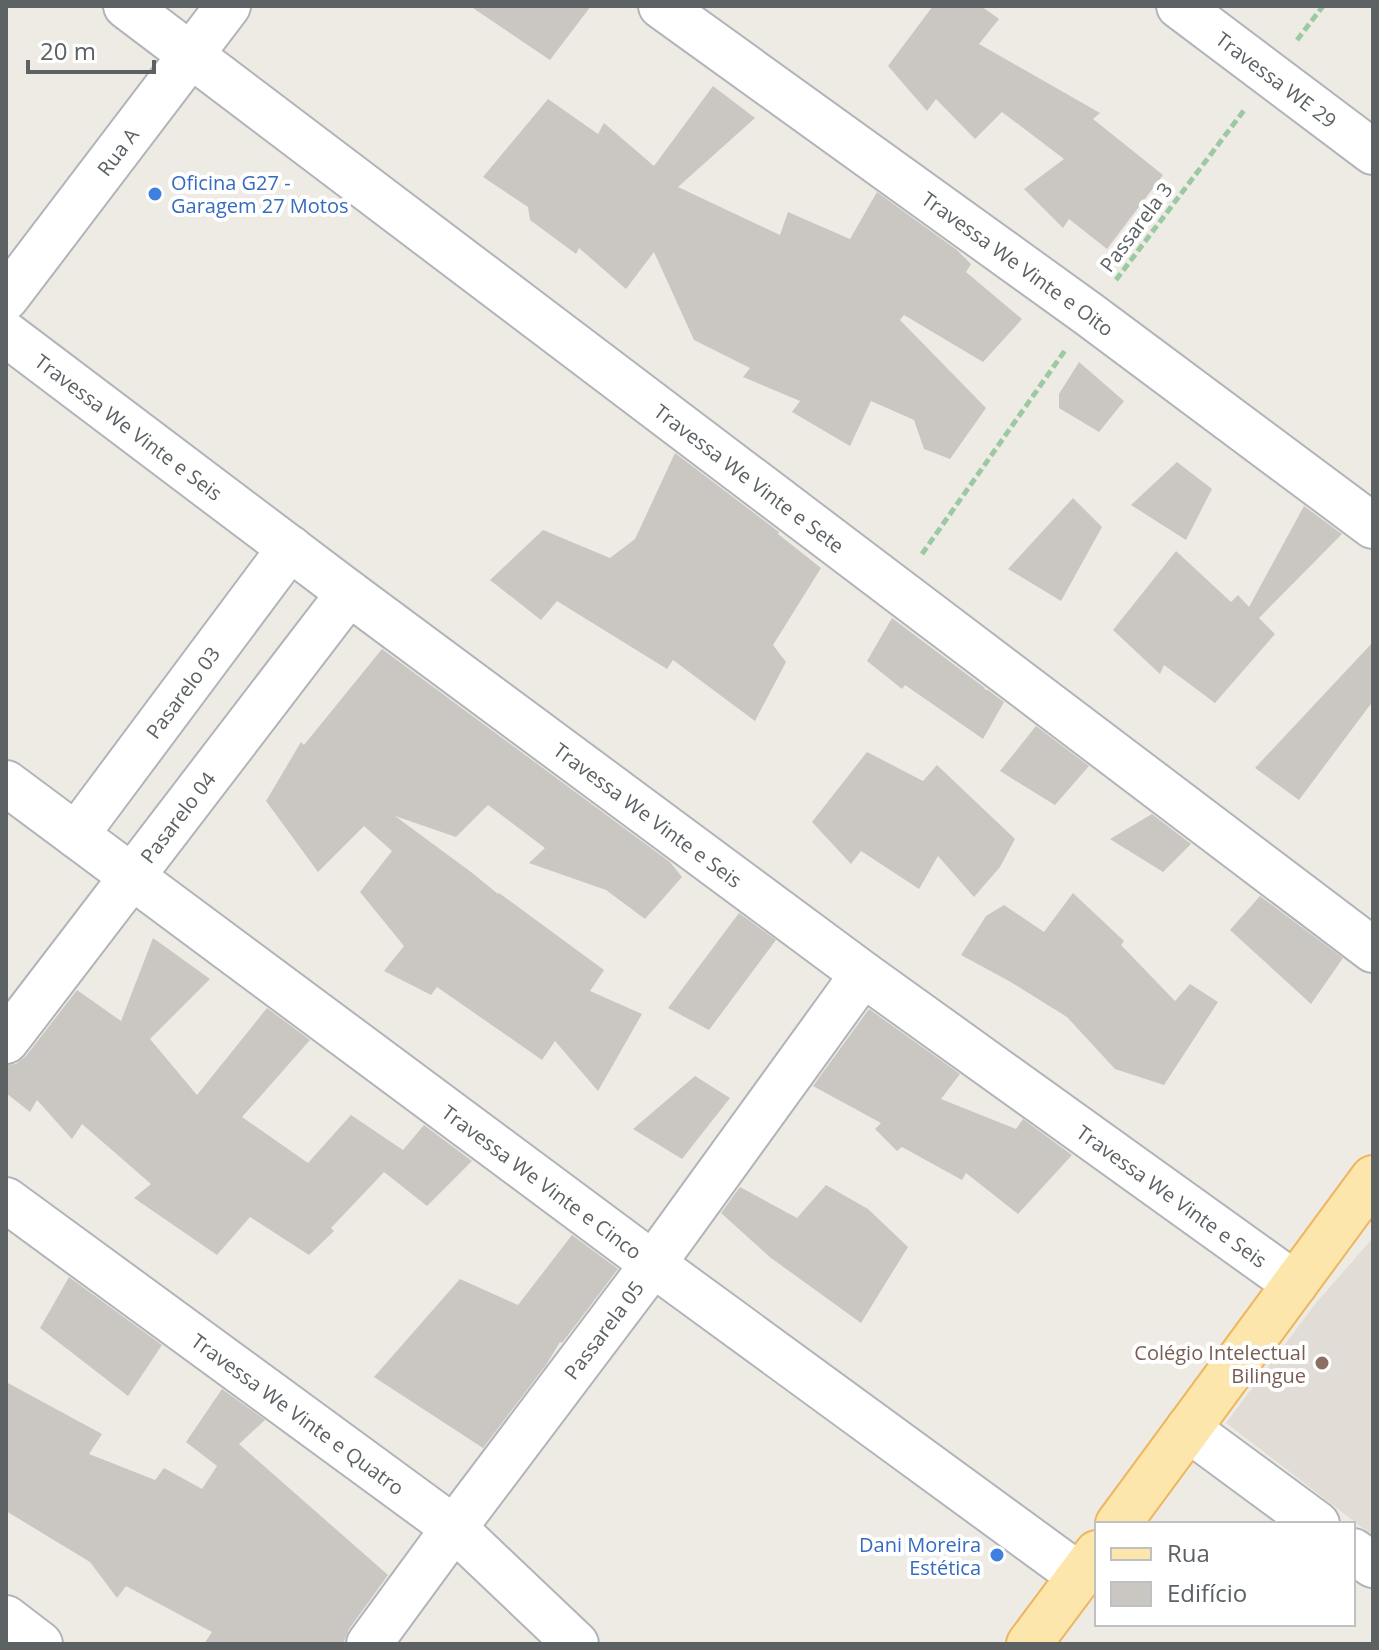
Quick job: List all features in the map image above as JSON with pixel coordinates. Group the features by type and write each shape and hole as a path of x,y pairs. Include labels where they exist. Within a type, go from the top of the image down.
{"main road":[{"path":"1119,1522 1373,1178"},
{"path":"1029,1644 1088,1565"}],"street":[{"name":"Travessa We Vinte e Sete","path":"126,6 1373,950"},
{"name":"Rua A","path":"6,298 228,6"},
{"name":"Travessa We Vinte e Oito","path":"661,6 1090,315 1373,526"},
{"name":"Travessa WE 29","path":"1179,6 1373,152"},
{"name":"Travessa We Vinte e Seis","path":"6,334 863,974 1295,1284"},
{"name":"Pasarelo 03","path":"76,835 290,548"},
{"name":"Pasarelo 04","path":"6,1041 349,593"},
{"name":"Travessa We Vinte e Cinco","path":"6,783 653,1264 1088,1565"},
{"name":"Passarela 05","path":"369,1644 653,1264 863,974"},
{"name":"Travessa We Vinte e Quatro","path":"6,1200 454,1528 576,1644"},
{"path":"1188,1429 1314,1522"},
{"path":"1355,1552 1373,1565"},
{"path":"6,1618 40,1644"}],"path":[{"name":"Passarela 3","path":"897,589 1090,315 1323,6"}],"shaded area":[{"name":"Colégio Intelectual Bilingue","path":"1373,1238 1373,1536 1226,1423 1316,1303"}],"building":[{"path":"470,6 591,6 550,60"},
{"path":"933,6 981,6 999,19 979,44 1100,113 1093,119 1163,175 1107,249 1069,219 1063,228 1024,189 1064,159 1002,112 975,139 936,99 927,111 888,66"},
{"path":"713,86 755,118 678,187 780,235 788,212 850,239 877,192 957,250 971,264 966,272 1022,319 983,362 904,315 900,320 986,408 950,459 924,449 914,420 871,401 850,446 792,412 800,401 743,377 750,368 694,340 654,252 626,289 579,248 576,254 530,220 528,207 483,177 548,99 598,134 604,123 654,166"},
{"path":"1079,362 1124,401 1099,432 1059,408 1059,394"},
{"path":"675,453 821,568 773,645 786,662 755,721 673,660 667,669 557,601 541,620 490,580 543,530 610,558 635,539"},
{"path":"1177,462 1212,489 1186,540 1131,505"},
{"path":"1073,498 1102,527 1061,601 1008,569"},
{"path":"1304,506 1342,534 1259,618 1275,634 1215,703 1164,665 1160,674 1113,630 1176,551 1231,602 1238,595 1249,607"},
{"path":"892,618 1004,702 983,739 905,685 902,689 867,661"},
{"path":"1373,642 1373,701 1299,800 1255,768"},
{"path":"382,649 670,862 682,877 645,919 606,890 529,863 545,848 488,805 456,837 395,816 604,970 590,991 642,1014 598,1091 555,1041 542,1060 437,987 431,995 384,971 404,946 360,892 392,851 364,826 318,872 266,801 301,742 304,745"},
{"path":"1036,726 1089,766 1055,805 1000,771"},
{"path":"867,752 923,781 937,765 1015,839 1000,867 974,897 938,856 919,889 861,851 851,864 812,822"},
{"path":"1152,814 1191,844 1163,872 1110,839"},
{"path":"1073,893 1124,941 1121,945 1175,1001 1190,984 1218,1002 1164,1085 1115,1069 1067,1017 961,955 986,916 1004,905 1044,932"},
{"path":"1260,896 1343,958 1311,1004 1230,930"},
{"path":"739,913 776,940 709,1030 668,1008"},
{"path":"153,938 210,979 150,1039 197,1095 267,1008 310,1040 242,1117 308,1163 351,1115 403,1150 424,1125 472,1161 427,1206 384,1172 331,1228 334,1231 309,1255 250,1217 217,1255 134,1198 151,1184 82,1124 72,1139 37,1100 30,1112 6,1093 6,1065 16,1064 26,1056 77,990 121,1021"},
{"path":"869,1009 960,1074 941,1099 1016,1129 1023,1119 1072,1155 1018,1214 966,1173 962,1180 902,1147 897,1151 875,1129 881,1123 813,1086"},
{"path":"695,1076 730,1098 682,1159 633,1129"},
{"path":"826,1185 868,1209 908,1247 861,1323 771,1258 721,1213 740,1187 797,1218"},
{"path":"572,1235 618,1269 483,1448 374,1377 460,1279 518,1305"},
{"path":"69,1277 162,1345 128,1396 40,1328"},
{"path":"6,1382 102,1434 89,1454 155,1480 164,1468 202,1489 217,1466 186,1442 222,1389 265,1420 239,1444 388,1575 349,1629 343,1644 204,1644 212,1632 126,1586 117,1598 90,1562 6,1511"}],"place":[{"name":"Oficina G27 - Garagem 27 Motos","path":"155,194"},
{"name":"Colégio Intelectual Bilingue","path":"1322,1363"},
{"name":"Dani Moreira Estética","path":"997,1555"}]}
